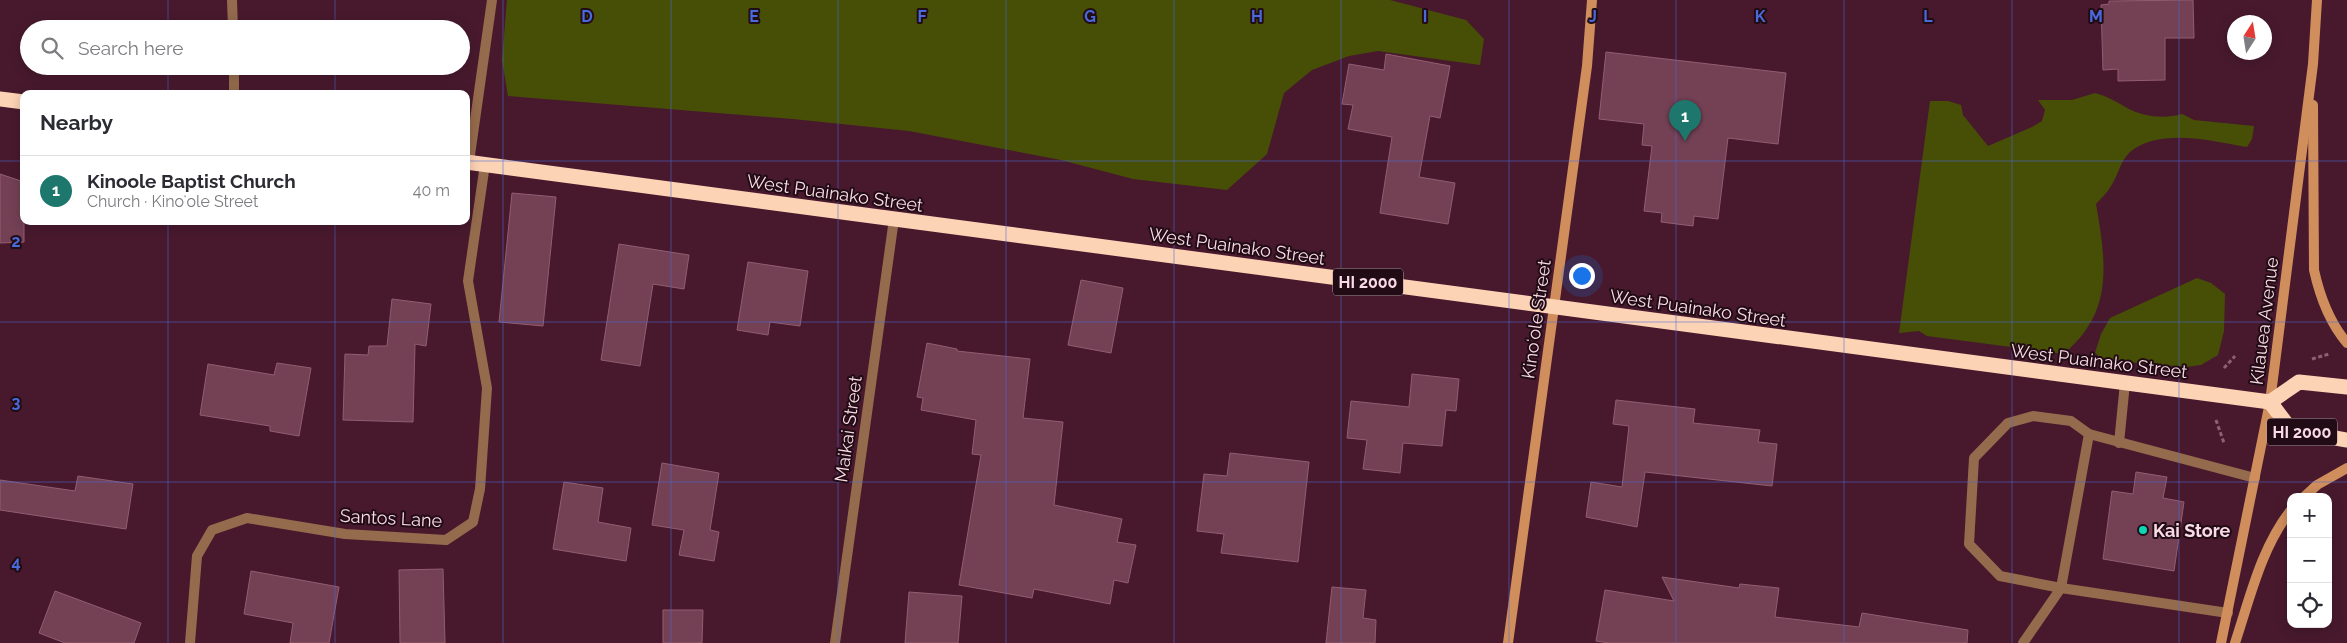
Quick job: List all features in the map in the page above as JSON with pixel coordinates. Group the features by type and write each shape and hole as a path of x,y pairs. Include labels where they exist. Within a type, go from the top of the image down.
{"highway":[{"path":"0,99 20,102"},
{"name":"West Puainako Street","path":"470,162 2270,402"},
{"name":"HI 2000","path":"2347,387 2299,382 2270,402 2292,430 2347,440"}],"street":[{"path":"232,0 233,20"},
{"path":"470,143 492,0"},
{"name":"Kinoʻole Street","path":"1508,643 1587,66 1592,0"},
{"name":"Kilauea Avenue","path":"2221,643 2270,402 2313,64 2316,0"},
{"path":"2313,64 2314,270 2319,293 2332,324 2347,343"},
{"path":"234,75 234,90"},
{"name":"Santos Lane","path":"190,643 197,556 212,530 247,518 345,534 446,540 473,522 480,489 487,388 468,281 485,164"},
{"name":"Maikai Street","path":"835,643 894,219"},
{"path":"2119,443 2125,384"},
{"path":"2228,613 2061,588 2000,576 1969,544 1974,458 2008,424 2032,416 2071,421 2089,434 2255,478"},
{"path":"2023,643 2061,588 2089,434"},
{"path":"2308,493 2317,485 2347,468"},
{"path":"2235,643 2263,559 2280,523 2287,515"}],"path":[{"path":"2311,360 2337,351"},
{"path":"2224,368 2235,356"},
{"path":"2216,420 2224,442"}],"green space":[{"path":"507,0 1390,0 1466,20 1484,39 1480,65 1378,51 1349,56 1312,70 1284,93 1267,154 1227,190 1133,179 1061,160 909,131 793,119 508,96 502,60"},
{"path":"2095,93 2133,111 2147,115 2169,116 2182,114 2194,120 2254,126 2252,139 2247,147 2203,139 2171,138 2142,144 2130,152 2121,164 2109,189 2096,204 2104,268 2100,299 2095,314 2085,332 2064,354 1927,336 1919,331 1899,333 1930,101 1948,101 1961,105 1963,115 1988,146 2042,121 2045,110 2038,100 2072,100"},
{"path":"2197,278 2211,283 2225,294 2224,331 2218,355 2201,365 2186,367 2104,360 2095,353 2101,334 2110,318"}],"building":[{"path":"2193,0 2194,38 2165,38 2165,80 2118,81 2118,69 2103,70 2101,5 2109,4 2109,1"},
{"path":"1606,52 1786,73 1778,144 1728,138 1718,219 1694,216 1693,226 1661,222 1662,213 1644,211 1652,146 1642,145 1644,124 1599,119"},
{"path":"1386,54 1450,66 1440,118 1430,116 1419,177 1455,183 1448,224 1380,213 1392,137 1348,129 1353,105 1342,104 1349,64 1384,70"},
{"path":"0,174 20,181 20,225 24,225 24,242 0,243"},
{"path":"512,193 556,197 543,326 499,322"},
{"path":"619,244 689,255 684,289 653,284 640,366 601,360"},
{"path":"748,262 808,271 800,326 770,322 768,335 737,330"},
{"path":"1081,280 1123,288 1111,353 1068,345"},
{"path":"392,299 431,304 426,346 415,344 413,422 343,420 345,354 368,355 369,346 387,346"},
{"path":"927,343 957,349 957,351 1030,359 1023,418 1063,422 1054,505 1122,519 1117,542 1136,545 1128,583 1114,580 1110,604 1034,589 1032,598 959,585 981,455 972,454 976,420 921,410 923,398 917,397"},
{"path":"277,363 311,368 299,436 270,431 270,426 200,415 208,364 274,375"},
{"path":"1412,374 1459,379 1456,411 1446,410 1442,446 1403,443 1400,473 1363,469 1367,440 1347,438 1351,401 1409,407"},
{"path":"1616,400 1695,409 1693,423 1760,430 1758,442 1777,444 1772,486 1645,472 1637,527 1586,517 1591,482 1622,487 1629,426 1613,424"},
{"path":"1230,453 1309,462 1298,562 1221,553 1224,534 1197,531 1204,474 1227,476"},
{"path":"662,463 719,473 710,530 719,532 714,561 679,555 684,530 652,525"},
{"name":"Kai Store","path":"2136,472 2167,477 2163,498 2184,502 2174,571 2103,559 2112,491 2133,494"},
{"path":"78,476 133,484 126,529 0,510 0,480 75,491"},
{"path":"564,482 603,488 598,522 631,528 626,561 553,549"},
{"path":"443,569 445,643 400,643 399,570"},
{"path":"251,571 339,587 329,643 290,643 293,623 244,614"},
{"path":"1662,577 1739,588 1740,584 1779,588 1775,617 1859,627 1862,613 1968,630 1967,643 1609,643 1596,641 1605,590 1674,601"},
{"path":"1332,587 1366,590 1363,618 1376,620 1375,643 1326,643"},
{"path":"55,591 141,623 134,643 65,643 39,633"},
{"path":"909,592 962,596 958,643 905,643"},
{"path":"663,610 703,610 702,643 663,643"}],"place":[{"name":"Kinoole Baptist Church","path":"1685,141"},
{"name":"Kai Store","path":"2143,530"}]}
